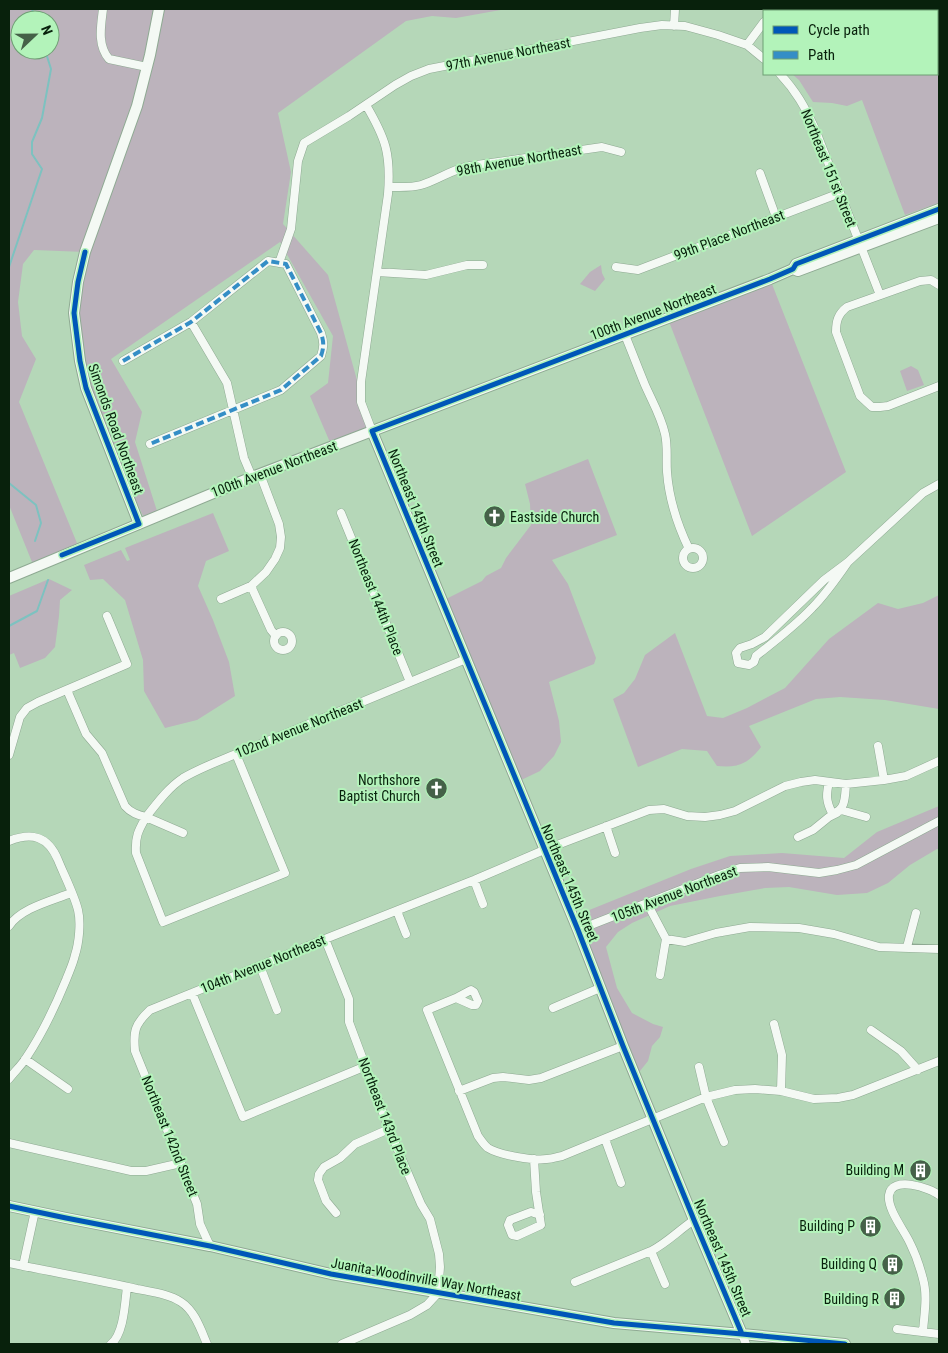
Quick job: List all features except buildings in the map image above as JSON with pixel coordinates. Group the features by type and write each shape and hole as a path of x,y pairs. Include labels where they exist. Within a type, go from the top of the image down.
{"main road":[{"name":"Simonds Road Northeast","path":"139,524 86,388 80,361 74,313 78,282 85,252 137,106 159,9"},
{"name":"100th Avenue Northeast","path":"860,244 939,209"},
{"name":"100th Avenue Northeast","path":"9,578 256,476 793,269 796,264 939,218"},
{"name":"Northeast 145th Street","path":"372,431 742,1334"},
{"name":"Juanita-Woodinville Way Northeast","path":"9,1206 210,1246 330,1274 614,1323 845,1344"}],"street":[{"path":"103,9 100,38 102,49 108,59 147,67"},
{"path":"674,9 674,26"},
{"path":"763,23 747,45 763,58"},
{"name":"97th Avenue Northeast","path":"279,263 291,229 298,161 304,143 411,76 429,70 662,25 685,26 747,45"},
{"name":"Northeast 151st Street","path":"781,75 794,89 815,128 880,295"},
{"name":"Northeast 145th Street","path":"366,105 386,145 390,165 389,188 361,382 361,402 372,431"},
{"name":"98th Avenue Northeast","path":"389,188 412,187 458,168 470,166 602,147 620,152"},
{"path":"760,173 776,217"},
{"name":"99th Place Northeast","path":"616,267 638,270 840,193"},
{"path":"123,361 191,322 268,261 286,264 324,342 321,356 281,390 150,444"},
{"path":"377,272 426,275 467,265 483,265"},
{"path":"938,284 931,280 920,281 847,307 837,319 836,332 860,396 872,406 880,408 888,406 939,386"},
{"path":"191,322 227,383 244,458 256,476 279,524 280,548 276,559 266,572 251,586 221,599"},
{"path":"625,335 665,432 670,494 675,515 689,549"},
{"path":"848,562 829,589 812,608 756,656 754,662 749,665 738,663 736,653 740,648 765,637 824,580 848,562 923,493 939,484"},
{"name":"Northeast 144th Place","path":"341,513 410,682"},
{"path":"251,586 271,630 276,636"},
{"path":"9,755 20,717 28,708 127,664 107,616"},
{"name":"102nd Avenue Northeast","path":"236,754 285,873 162,922 136,853 136,842 138,832 159,800 182,779 198,770 236,754 466,659"},
{"path":"68,690 86,734 102,753 125,806 134,814 182,833"},
{"path":"878,746 884,780"},
{"name":"104th Avenue Northeast","path":"136,1026 141,1018 150,1010 192,992 474,880 544,850 649,810 664,809 688,816 705,817 720,815 735,812 785,786 801,782 815,780 846,784 884,780 906,776 939,761"},
{"path":"829,782 826,794 832,813 839,811 866,817"},
{"path":"798,837 814,830 839,811 844,801 846,784"},
{"name":"105th Avenue Northeast","path":"578,930 740,868 768,867 820,873 856,865 939,821"},
{"path":"606,826 615,853"},
{"path":"9,841 20,836 30,836 46,842 54,851 78,910 79,923 75,955 56,1006 25,1059 9,1079"},
{"path":"474,880 483,904"},
{"path":"9,926 14,918 24,912 71,893"},
{"path":"647,903 666,940 660,975"},
{"path":"397,911 406,934"},
{"path":"907,947 916,913"},
{"path":"666,940 685,942 716,933 750,927 799,928 834,934 879,947 939,949"},
{"name":"Northeast 143rd Place","path":"325,939 349,999 349,1022 390,1130 421,1204 430,1219 440,1254 438,1293"},
{"path":"260,966 277,1010"},
{"path":"553,1008 600,988"},
{"path":"192,992 243,1117 366,1066"},
{"path":"456,998 427,1010 478,1136 486,1147 502,1154 534,1159 547,1160 562,1156 706,1097 735,1090 754,1089 781,1091 814,1099 838,1098 853,1095 939,1061"},
{"path":"774,1024 782,1055 781,1091"},
{"name":"Northeast 142nd Street","path":"136,1026 134,1037 135,1051 198,1204 200,1224 210,1246"},
{"path":"870,1030 902,1051 918,1070"},
{"path":"459,1091 493,1078 503,1077 529,1080 541,1078 623,1046"},
{"path":"25,1059 68,1089"},
{"path":"699,1067 706,1097 724,1142"},
{"path":"336,1213 326,1202 318,1180 319,1174 355,1144 390,1130"},
{"path":"605,1139 621,1184"},
{"path":"9,1143 131,1171 146,1171 181,1163"},
{"path":"534,1159 536,1192 540,1215"},
{"path":"923,1332 926,1300 924,1280 911,1245 893,1212 889,1196 890,1191 895,1187 908,1184 931,1190 939,1195"},
{"path":"23,1266 35,1211"},
{"path":"575,1282 664,1245 694,1220"},
{"path":"651,1251 665,1284"},
{"path":"9,1263 170,1297 182,1303 191,1312 207,1344"},
{"path":"111,1344 115,1341 120,1328 127,1287"},
{"path":"342,1344 410,1316 427,1305 438,1293"},
{"path":"897,1329 939,1334"},
{"name":"Northeast 145th Street","path":"742,1334 746,1344"}],"shaded area":[{"path":"9,9 506,9 456,18 432,16 406,21 278,113 291,172 283,224 328,275 371,431 332,447 310,396 328,383 333,336 280,242 111,359 142,412 135,442 157,511 143,516 86,388 74,313 85,252 34,250 23,264 18,302 22,336 36,359 19,402 79,548 34,567 9,505"},
{"path":"939,9 939,203 905,215 862,100 847,106 813,102 799,80 793,75 938,75 938,10 864,10"},
{"path":"601,265 605,279 595,291 580,284 590,272"},
{"path":"770,279 846,472 752,536 668,319"},
{"path":"911,366 918,370 924,385 907,391 900,371"},
{"path":"588,459 617,535 552,560 568,584 596,658 594,664 549,682 559,721 561,742 554,756 540,771 517,782 442,601 482,581 486,576 501,568 506,558 531,525 530,504 525,484"},
{"path":"213,513 229,551 206,561 198,586 229,662 235,696 197,720 165,728 144,691 143,660 125,600 103,579 90,580 84,565 121,550 127,561 130,560 125,548"},
{"path":"49,579 72,590 60,600 55,647 45,658 20,668 14,653 9,655 9,596"},
{"path":"939,595 939,709 885,700 840,697 816,699 749,726 761,747 742,764 717,766 707,751 682,749 638,767 613,699 624,693 635,679 645,655 675,633 707,716 723,718 785,688 829,639 878,603 898,609 923,603"},
{"path":"939,806 939,849 910,865 888,883 867,893 837,895 789,887 765,888 670,906 632,923 618,932 606,947 617,988 632,1013 663,1027 660,1037 652,1046 648,1061 636,1076 572,917 691,869 730,856 782,853 844,858 877,832"}],"waterway":[{"path":"9,267 42,169 32,154 32,142 42,118 51,69 48,60"},
{"path":"9,483 36,505 41,523 35,541"},
{"path":"9,626 37,611 48,580"}],"marked path":[{"path":"123,361 191,322 268,261 286,264 323,339 321,356 281,390 150,444"}],"cycle path":[{"path":"742,1334 372,431 770,279 793,269 796,264 939,209"},
{"path":"62,555 139,524 86,388 80,361 74,313 78,282 85,252"},
{"path":"9,1206 210,1246 331,1274 614,1323 845,1344"}],"place":[{"name":"Eastside Church","path":"494,517"},
{"name":"Northshore Baptist Church","path":"436,788"},
{"name":"Building M","path":"920,1170"},
{"name":"Building P","path":"871,1226"},
{"name":"Building Q","path":"893,1264"},
{"name":"Building R","path":"895,1299"}]}
